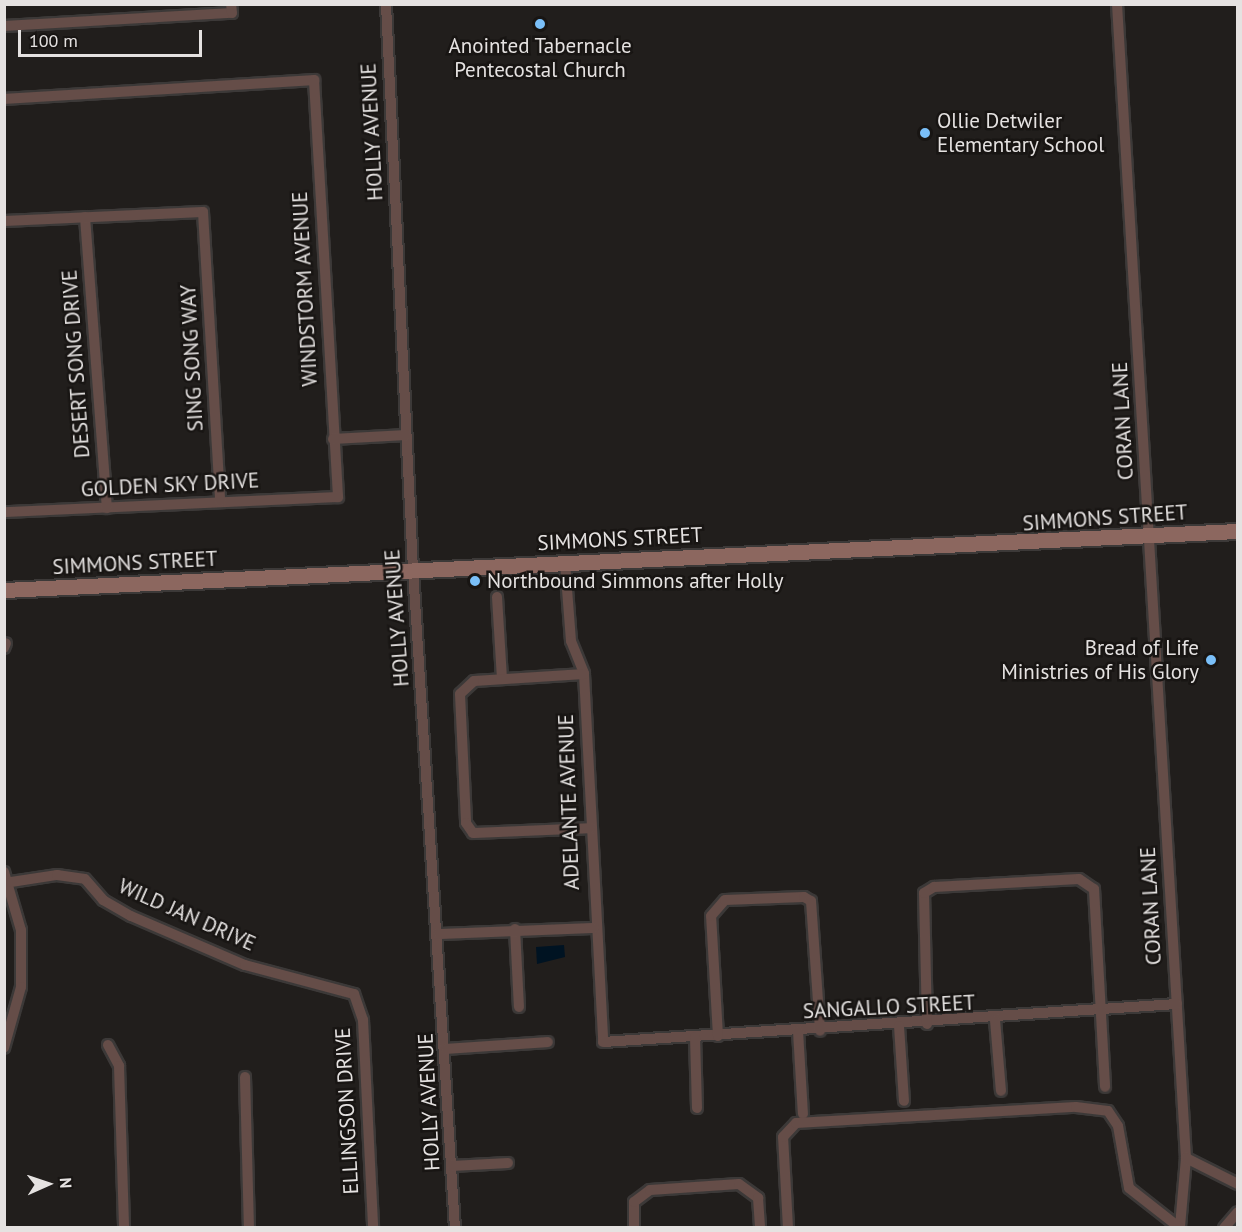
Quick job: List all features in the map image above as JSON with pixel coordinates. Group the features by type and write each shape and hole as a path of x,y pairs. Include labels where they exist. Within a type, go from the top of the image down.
{"main road":[{"name":"SIMMONS STREET","path":"4,590 1238,531"}],"street":[{"name":"HOLLY AVENUE","path":"386,4 413,570 440,934 455,1227"},
{"name":"CORAN LANE","path":"788,1227 783,1137 796,1124 1076,1107 1108,1111 1118,1126 1129,1188 1180,1227 1186,1158 1117,4"},
{"path":"4,26 232,9"},
{"name":"WINDSTORM AVENUE","path":"4,99 314,80 338,497"},
{"name":"SING SONG WAY","path":"85,217 203,212 220,502"},
{"path":"4,221 85,217"},
{"name":"DESERT SONG DRIVE","path":"85,217 107,508"},
{"path":"333,439 406,435"},
{"name":"GOLDEN SKY DRIVE","path":"4,512 338,497"},
{"name":"ADELANTE AVENUE","path":"565,563 572,641 584,674 594,928 603,1042"},
{"path":"497,597 502,679"},
{"path":"584,674 502,679 464,687 466,823 473,833 591,828"},
{"name":"WILD JAN DRIVE","path":"8,877 57,875 85,879 103,900 131,916 245,965 354,994"},
{"path":"4,1048 21,987 21,930 8,877"},
{"path":"927,1024 924,893 967,885 1079,879 1089,883 1094,889 1099,1013 1105,1086"},
{"path":"718,1036 711,916 720,903 804,897 811,901 820,1031"},
{"path":"440,934 515,929 594,928"},
{"path":"515,929 519,1007"},
{"name":"ELLINGSON DRIVE","path":"354,994 363,1020 373,1227"},
{"name":"SANGALLO STREET","path":"603,1042 995,1020 1099,1013 1177,1004"},
{"path":"995,1020 1001,1091"},
{"path":"899,1026 904,1101"},
{"path":"798,1031 803,1114"},
{"path":"695,1037 697,1108"},
{"path":"446,1049 548,1042"},
{"path":"108,1045 119,1066 124,1227"},
{"path":"245,1077 249,1227"},
{"path":"1186,1158 1238,1184"},
{"path":"452,1166 508,1163"},
{"path":"634,1227 633,1208 639,1194 739,1184 751,1188 758,1198 760,1227"},
{"path":"1224,1227 1238,1212"}],"water":[{"path":"564,945 565,957 537,964 536,947"}],"place":[{"name":"Anointed Tabernacle Pentecostal Church","path":"540,24"},
{"name":"Ollie Detwiler Elementary School","path":"925,133"},
{"name":"Northbound Simmons after Holly","path":"475,581"},
{"name":"Bread of Life Ministries of His Glory","path":"1211,660"}]}
